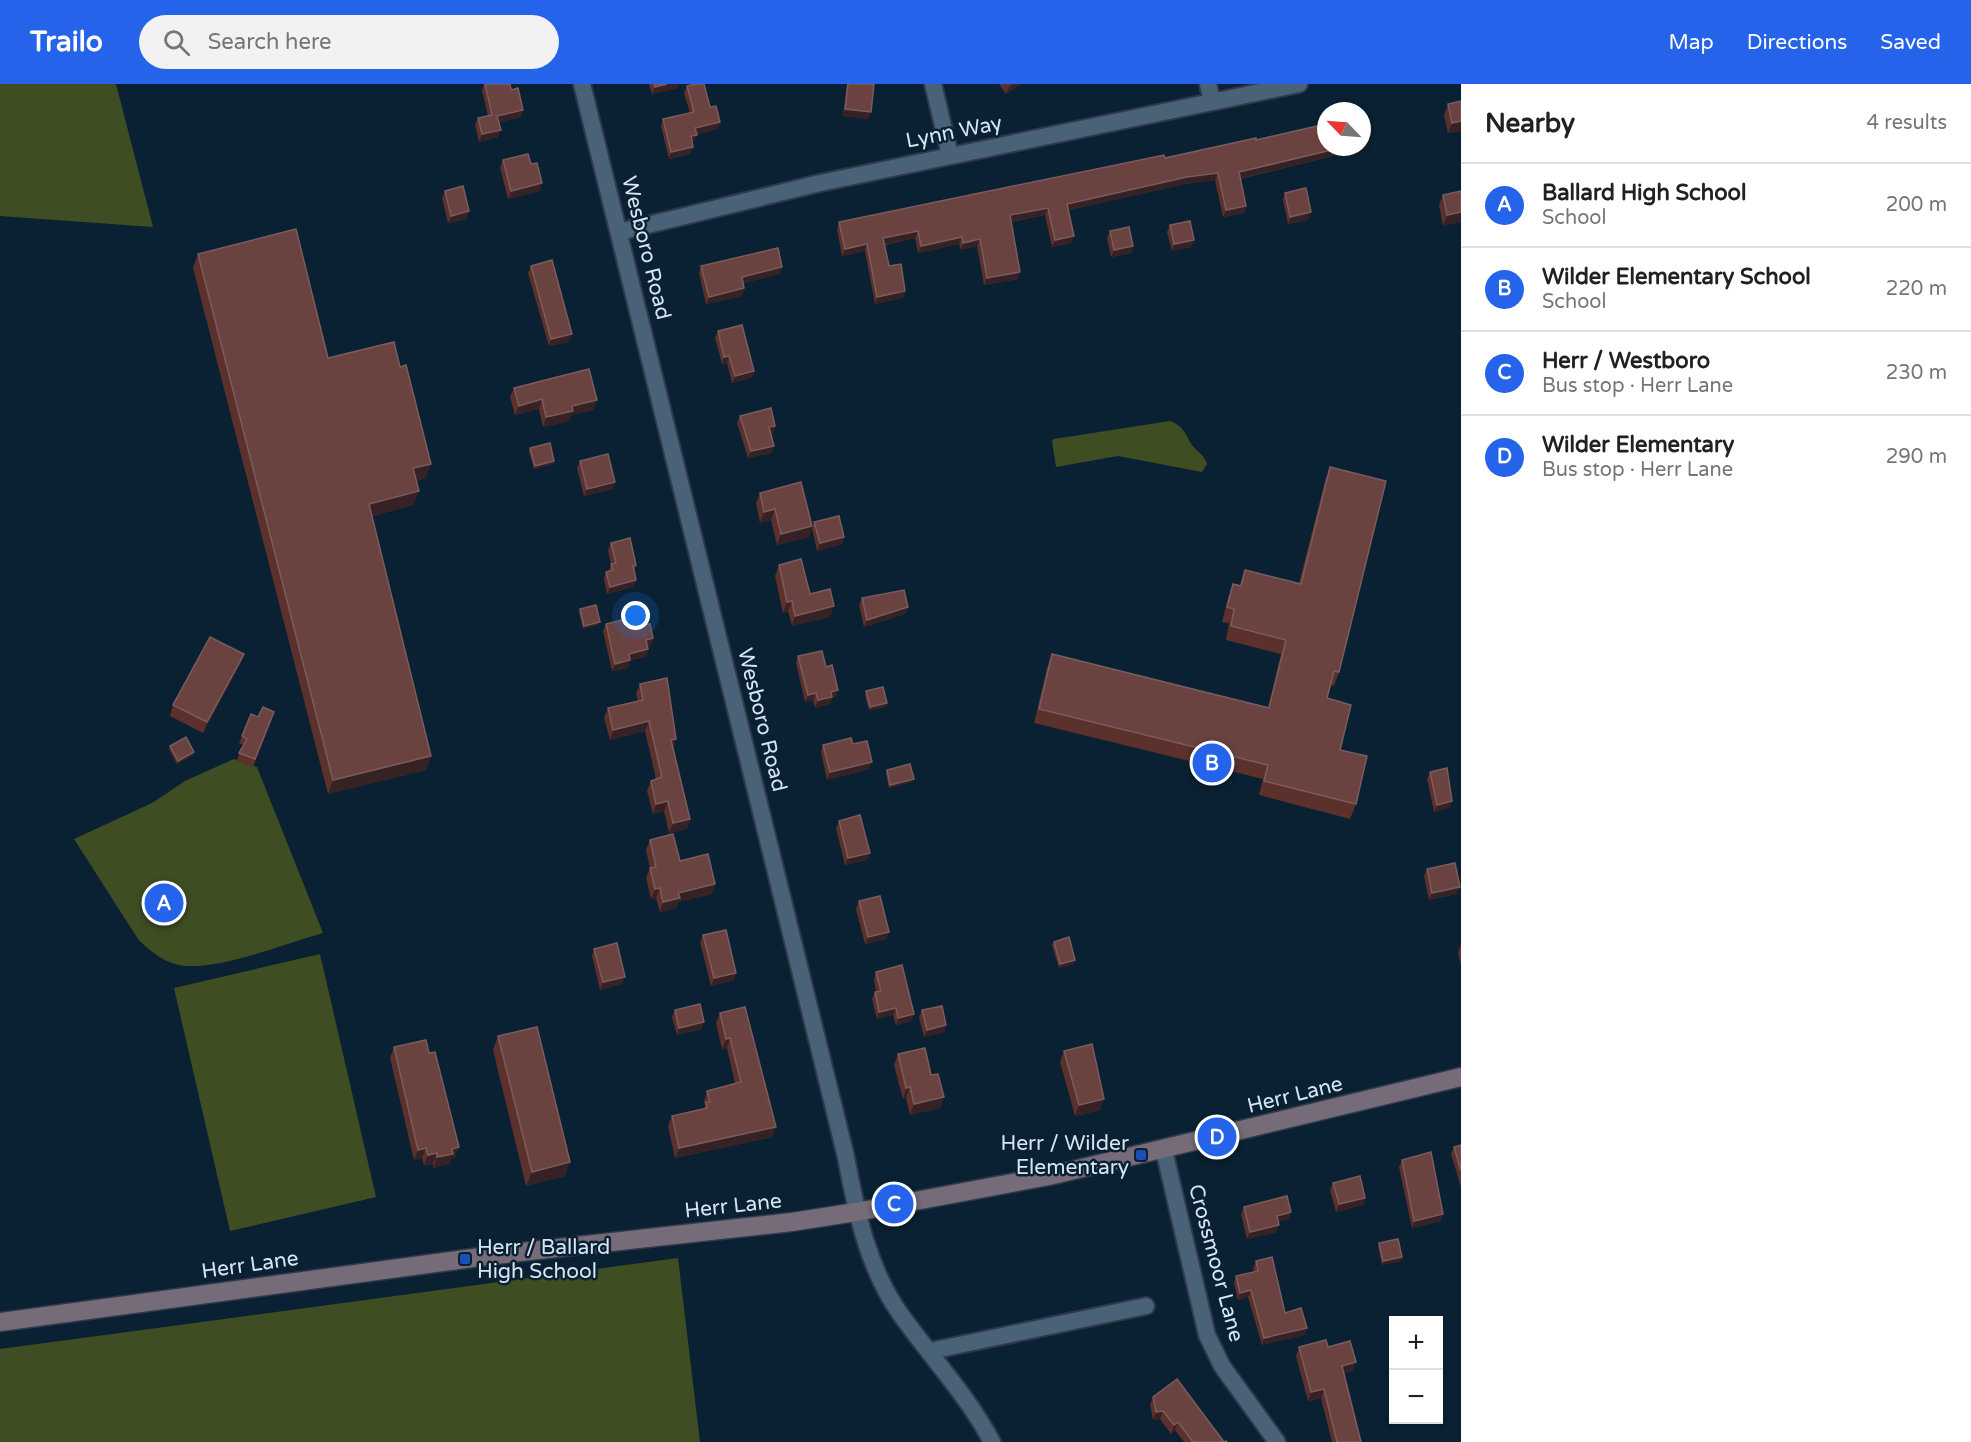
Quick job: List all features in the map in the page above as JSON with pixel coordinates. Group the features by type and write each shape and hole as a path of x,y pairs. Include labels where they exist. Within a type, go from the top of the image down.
{"main road":[{"name":"Herr Lane","path":"0,1322 495,1255 792,1222 856,1212 1049,1176 1461,1077"}],"street":[{"name":"Wesboro Road","path":"582,84 846,1157 856,1212 873,1263 900,1314 930,1352 992,1442"},
{"path":"933,84 950,155"},
{"path":"1208,84 1212,101"},
{"name":"Lynn Way","path":"619,232 950,155 1299,84"},
{"name":"Crossmoor Lane","path":"1164,1150 1207,1335 1222,1366 1277,1442"},
{"path":"930,1352 1146,1306"}],"green space":[{"path":"0,84 116,84 153,227 0,216"},
{"path":"1170,421 1181,428 1204,458 1207,464 1202,472 1118,456 1056,467 1052,441 1054,439"},
{"path":"234,759 257,767 323,933 218,963 201,966 179,965 160,957 138,939 74,839 152,803 185,781"},
{"path":"320,954 376,1197 230,1231 174,988"},
{"path":"678,1258 700,1442 0,1442 0,1349"}],"building":[{"path":"485,84 510,84 511,90 518,88 523,110 497,116 501,130 482,134 478,118 492,115"},
{"path":"704,84 710,107 716,106 720,122 695,128 697,135 691,136 693,147 671,152 663,119 694,112 687,86"},
{"path":"848,84 874,84 871,112 845,109"},
{"path":"1461,101 1461,121 1452,123 1448,104"},
{"path":"1317,126 1317,153 1239,172 1246,206 1226,210 1218,173 1187,177 1067,204 1074,236 1055,240 1048,208 1010,215 1020,272 987,278 980,239 963,243 962,237 921,246 918,231 883,238 889,266 901,264 905,291 877,297 867,244 845,249 839,222 1164,155 1165,158 1256,138 1256,140"},
{"path":"528,154 531,164 537,163 542,183 511,191 503,160"},
{"path":"463,186 469,211 451,216 445,191"},
{"path":"1306,188 1311,212 1290,217 1285,193"},
{"path":"1461,191 1461,212 1447,215 1443,195"},
{"path":"1190,221 1194,240 1174,244 1170,225"},
{"path":"1129,227 1133,246 1114,250 1110,231"},
{"path":"296,229 328,358 394,342 400,367 406,365 431,464 413,468 419,491 369,504 431,756 333,780 198,254"},
{"path":"778,248 782,267 742,277 744,288 709,297 701,266"},
{"path":"552,260 572,334 551,339 531,266"},
{"path":"742,325 754,371 735,376 729,356 724,357 718,331"},
{"path":"589,369 597,400 572,406 573,411 546,417 542,399 519,406 514,388"},
{"path":"771,408 775,426 769,427 774,446 751,451 740,416"},
{"path":"550,443 554,461 535,466 530,448"},
{"path":"608,454 615,482 587,489 580,461"},
{"path":"1330,467 1386,481 1339,672 1334,671 1327,698 1351,705 1340,750 1367,756 1356,804 1264,781 1268,765 1039,709 1052,654 1269,708 1286,640 1231,626 1234,609 1227,607 1233,584 1241,586 1245,570 1301,584"},
{"path":"801,482 812,526 781,534 775,509 764,512 760,493"},
{"path":"839,516 844,537 820,543 814,522"},
{"path":"630,538 636,565 633,566 636,580 610,587 606,572 613,570 611,564 616,563 611,543"},
{"path":"801,559 810,594 830,589 834,606 795,616 792,601 787,602 779,565"},
{"path":"904,590 908,607 867,620 862,598"},
{"path":"596,605 600,622 584,626 580,609"},
{"path":"642,615 645,625 650,624 653,638 646,640 648,649 629,654 630,660 615,664 606,624"},
{"path":"210,637 244,654 207,722 173,705"},
{"path":"822,651 826,667 832,665 838,690 831,692 832,697 818,700 816,693 808,695 798,656"},
{"path":"667,678 676,739 671,740 690,819 673,823 668,801 656,804 651,781 662,777 649,721 613,730 608,708 643,700 640,684"},
{"path":"883,687 887,703 870,707 866,691"},
{"path":"263,707 274,712 255,759 239,753 247,739 242,736 251,714 258,717"},
{"path":"186,737 194,752 178,761 170,746"},
{"path":"851,738 853,744 867,741 872,762 830,772 823,745"},
{"path":"910,764 914,779 890,785 887,770"},
{"path":"1447,768 1452,801 1437,805 1430,772"},
{"path":"860,815 870,853 848,858 839,821"},
{"path":"673,834 680,861 708,854 715,884 678,893 680,898 663,902 660,888 655,889 650,868 656,867 650,840"},
{"path":"1455,863 1460,887 1432,893 1427,869"},
{"path":"880,896 889,932 868,937 859,901"},
{"path":"726,930 736,973 714,978 703,935"},
{"path":"1069,937 1075,960 1060,964 1054,942"},
{"path":"617,943 625,977 603,982 594,949"},
{"path":"902,965 914,1014 898,1018 896,1008 879,1012 875,992 881,991 876,972"},
{"path":"700,1004 704,1022 679,1028 675,1010"},
{"path":"942,1006 946,1025 927,1030 922,1010"},
{"path":"745,1007 776,1127 679,1148 672,1116 707,1108 706,1102 710,1102 707,1091 741,1082 730,1038 726,1039 720,1013"},
{"path":"537,1027 570,1162 532,1172 498,1036"},
{"path":"426,1040 429,1053 435,1052 459,1147 452,1149 453,1154 437,1157 437,1153 428,1155 426,1148 418,1150 394,1047"},
{"path":"1092,1044 1104,1099 1079,1105 1064,1051"},
{"path":"925,1048 931,1075 938,1074 944,1097 914,1104 910,1087 906,1088 898,1054"},
{"path":"1461,1145 1461,1171 1454,1147"},
{"path":"1431,1152 1443,1214 1414,1221 1402,1160"},
{"path":"1360,1176 1365,1198 1339,1204 1333,1183"},
{"path":"1287,1196 1291,1212 1277,1216 1279,1225 1250,1232 1244,1207"},
{"path":"1398,1239 1402,1257 1383,1261 1379,1243"},
{"path":"1272,1257 1285,1313 1301,1308 1307,1328 1264,1338 1251,1290 1240,1293 1236,1276 1258,1271 1256,1261"},
{"path":"1326,1340 1328,1347 1350,1341 1356,1362 1342,1366 1361,1442 1337,1442 1324,1389 1311,1392 1299,1347"},
{"path":"1177,1379 1224,1442 1193,1442 1178,1422 1174,1425 1163,1411 1156,1412 1153,1397"}],"place":[{"name":"Wilder Elementary School","path":"1212,763"},
{"name":"Ballard High School","path":"164,903"},
{"name":"Wilder Elementary","path":"1217,1137"},
{"name":"Herr / Wilder Elementary","path":"1141,1155"},
{"name":"Herr / Westboro","path":"894,1204"},
{"name":"Herr / Ballard High School","path":"465,1259"}]}
